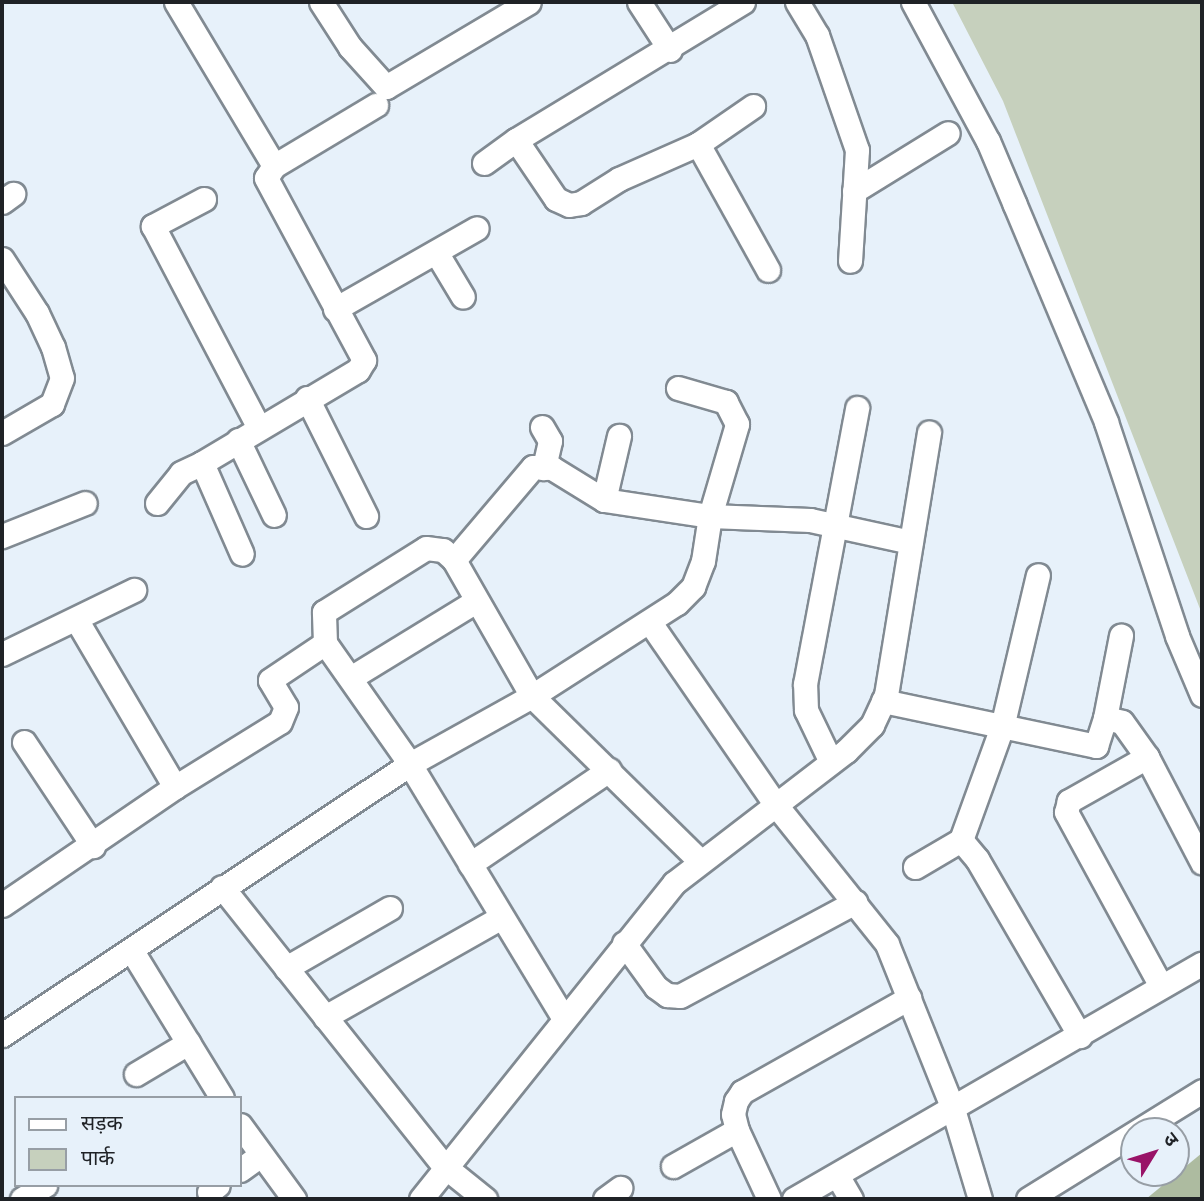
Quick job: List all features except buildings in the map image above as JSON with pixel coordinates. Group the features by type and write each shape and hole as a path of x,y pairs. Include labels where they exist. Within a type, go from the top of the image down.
{"street":[{"path":"176,2 274,166"},
{"path":"325,3 350,47 386,87 529,2"},
{"path":"639,2 670,50"},
{"path":"484,163 516,141 670,50 743,2"},
{"path":"797,2 817,35 843,101 857,150 850,261"},
{"path":"913,2 988,141 1106,422 1177,636 1202,695"},
{"path":"157,503 181,473 358,370 364,360 266,178 274,166 376,105"},
{"path":"516,141 556,199 569,205 581,203 619,179 698,144 753,106"},
{"path":"854,191 948,133"},
{"path":"698,144 768,270"},
{"path":"204,199 153,226 259,428"},
{"path":"335,309 477,228"},
{"path":"436,252 463,297"},
{"path":"2,259 37,313 62,378 52,404 2,433"},
{"path":"3,1029 132,951 222,887 410,764 532,696 651,624 693,587 703,561 710,516 737,425 734,413 713,396 678,388"},
{"path":"307,398 366,516"},
{"path":"831,762 806,710 805,684 857,408"},
{"path":"542,427 550,441 544,468"},
{"path":"421,1199 444,1166 563,1017 674,883 831,762 872,725 883,701 929,433"},
{"path":"604,500 619,436"},
{"path":"238,440 274,515"},
{"path":"202,463 242,555"},
{"path":"454,560 533,467 552,468 604,500 710,516 835,525 911,542"},
{"path":"2,536 85,503"},
{"path":"563,1017 410,764 352,677 325,643 324,612 355,589 426,548 443,550 454,560 532,696 700,861"},
{"path":"915,867 961,839 1002,727 1038,575"},
{"path":"2,654 134,590"},
{"path":"352,677 476,601"},
{"path":"75,619 174,787"},
{"path":"651,624 775,803 887,944 953,1109 980,1199"},
{"path":"883,701 1096,746 1105,719 1121,636"},
{"path":"5,893 93,846 174,787 280,722 286,707 270,680 325,643"},
{"path":"1105,719 1122,722 1147,757 1202,862"},
{"path":"24,742 93,846"},
{"path":"1147,757 1069,801 1066,812 1161,986"},
{"path":"470,864 608,770"},
{"path":"961,839 977,859 1080,1036"},
{"path":"222,887 444,1166 485,1199"},
{"path":"624,943 656,987 680,996 855,902"},
{"path":"286,968 390,908"},
{"path":"325,1017 502,917"},
{"path":"132,951 221,1096"},
{"path":"794,1199 1080,1036 1202,963"},
{"path":"769,1199 737,1130 733,1114 742,1092 909,998"},
{"path":"136,1074 188,1043"},
{"path":"1028,1199 1202,1091"},
{"path":"242,1128 259,1156 294,1199"},
{"path":"673,1166 737,1130"},
{"path":"242,1169 259,1156"},
{"path":"837,1175 851,1199"},
{"path":"22,1199 42,1187"}],"green space":[{"path":"952,2 1202,2 1202,614 1003,101"},
{"path":"1202,1153 1202,1199 1146,1199 1161,1187 1190,1187 1190,1163"}]}
